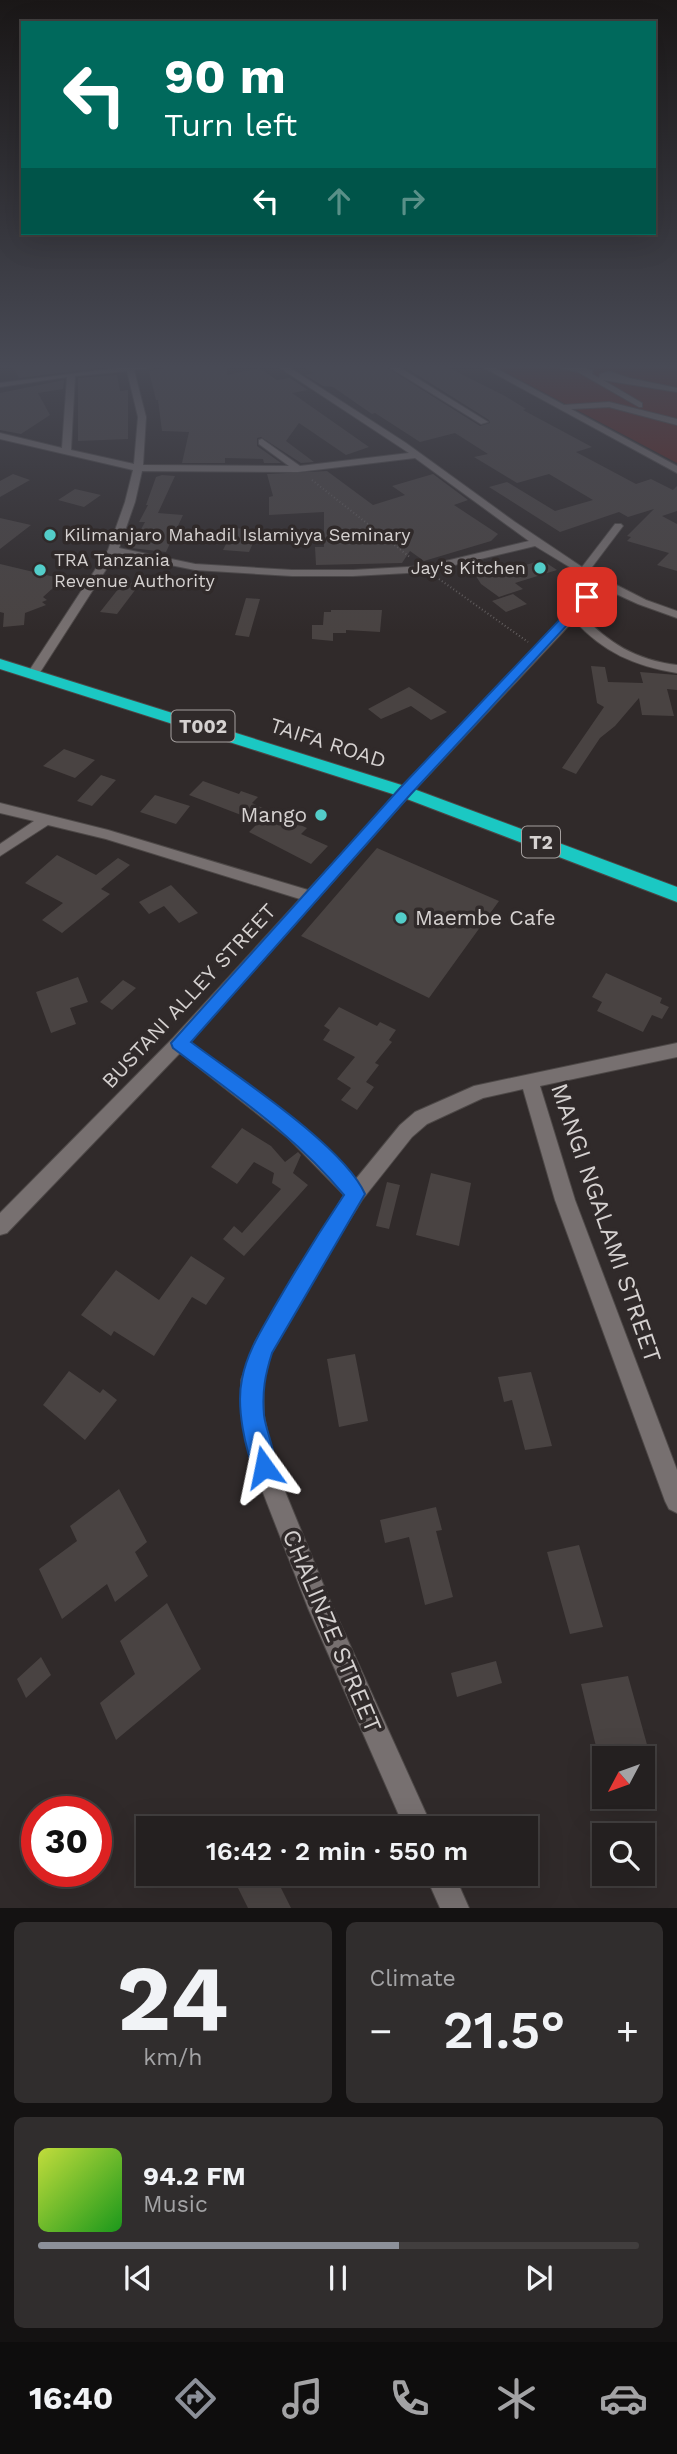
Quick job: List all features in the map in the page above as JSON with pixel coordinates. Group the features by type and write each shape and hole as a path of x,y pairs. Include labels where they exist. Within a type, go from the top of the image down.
{"highway":[{"name":"TAIFA ROAD","path":"0,664 405,792 677,895"}],"street":[{"path":"71,453 138,468 298,469 416,454 583,572 642,604 677,615"},
{"path":"33,674 113,550 130,502 139,453"},
{"path":"277,453 298,469"},
{"path":"646,453 677,470"},
{"path":"583,572 618,526"},
{"path":"113,550 195,567 353,573 425,569 539,542"},
{"name":"BUSTANI ALLEY STREET","path":"0,1226 179,1043 405,792 602,583"},
{"path":"573,612 591,633 621,655 645,663 677,668"},
{"path":"0,808 108,835 312,897"},
{"path":"0,851 44,821"},
{"path":"179,1043 292,1128 327,1160 355,1194"},
{"name":"CHALINZE STREET","path":"413,1816 320,1608 264,1467 253,1416 252,1380 262,1349 355,1194 406,1131 421,1118 480,1091 677,1050"},
{"name":"MANGI NGALAMI STREET","path":"529,1080 565,1200 677,1501"},
{"path":"445,1886 455,1908"}],"path":[{"path":"298,469 425,569 538,648"}],"shaded area":[{"path":"658,453 677,453 677,463"}],"building":[{"path":"184,453 267,453 281,463 264,463 263,459 225,458 225,463 182,463"},
{"path":"286,453 302,453 314,462 301,463"},
{"path":"578,453 636,484 651,479 673,490 677,486 677,511 662,516 677,524 677,571 657,565 669,553 627,541 631,537 627,536 654,509 628,517 619,512 560,532 489,487 507,482 555,511 593,500 549,474 517,483 474,457 488,454"},
{"path":"327,471 373,505 405,495 392,486 433,474 468,500 454,505 498,534 491,541 424,561 410,551 402,563 316,565 315,547 324,547 324,512 269,515 269,497 273,496 267,474"},
{"path":"13,474 30,480 0,497 0,481"},
{"path":"175,476 158,513 183,515 166,552 131,548 145,522 139,522 148,505 156,477"},
{"path":"75,489 101,495 84,507 58,500"},
{"path":"0,518 31,525 0,549"},
{"path":"234,528 259,530 249,552 223,550"},
{"path":"542,560 557,570 515,583 523,589 499,597 481,584 472,570 496,567 500,573"},
{"path":"0,564 63,579 43,597 47,600 42,602 46,605 25,613 24,625 3,627 4,613 0,612"},
{"path":"145,577 117,614 100,612 119,588"},
{"path":"513,594 527,604 506,612 492,601"},
{"path":"246,598 260,599 249,637 235,635"},
{"path":"382,610 380,632 346,630 346,633 333,633 333,641 312,639 312,625 323,625 324,612"},
{"path":"591,666 605,667 608,682 643,683 640,672 677,675 677,690 667,689 674,716 642,715 639,698 615,726 600,738 576,774 562,768 604,707 597,703"},
{"path":"409,687 447,712 431,720 411,706 381,719 368,709"},
{"path":"64,749 95,760 75,778 43,766"},
{"path":"101,775 116,780 92,806 77,801"},
{"path":"203,781 239,794 241,791 258,797 252,803 307,828 301,834 328,846 311,864 249,832 259,822 189,795"},
{"path":"155,795 190,806 176,824 140,812"},
{"name":"Maembe Cafe","path":"377,848 499,901 429,998 301,936"},
{"path":"57,855 96,875 118,858 130,865 101,889 110,894 62,933 42,920 63,903 25,883"},
{"path":"171,885 198,913 179,923 164,906 149,914 139,902"},
{"path":"606,973 662,998 660,1003 669,1007 662,1019 652,1015 643,1032 597,1011 602,1002 592,997"},
{"path":"78,977 88,1002 70,1008 76,1024 51,1033 36,992"},
{"path":"123,980 136,988 112,1010 100,1002"},
{"path":"339,1007 377,1026 380,1022 396,1030 389,1040 392,1042 375,1063 379,1065 366,1082 374,1087 357,1110 341,1100 351,1088 337,1079 355,1057 323,1040 330,1030 324,1026"},
{"path":"242,1128 271,1146 285,1162 298,1152 301,1155 293,1173 308,1185 244,1256 223,1239 234,1226 242,1233 281,1189 272,1183 274,1173 254,1162 237,1184 211,1167"},
{"path":"431,1173 471,1183 459,1246 416,1235"},
{"path":"387,1182 400,1185 389,1229 376,1226"},
{"path":"191,1256 225,1278 206,1305 192,1297 154,1356 114,1331 111,1336 81,1315 116,1270 159,1300"},
{"path":"355,1354 368,1421 339,1427 327,1359"},
{"path":"69,1371 100,1393 103,1389 117,1400 85,1440 43,1405"},
{"path":"531,1372 552,1446 525,1450 512,1400 504,1402 498,1377"},
{"path":"119,1489 147,1542 135,1552 148,1576 115,1602 107,1584 62,1619 39,1569 77,1541 70,1526"},
{"path":"436,1507 442,1530 436,1531 453,1597 425,1605 409,1537 385,1543 380,1520"},
{"path":"579,1545 603,1627 570,1634 547,1552"},
{"path":"167,1603 201,1669 116,1740 100,1703 135,1674 120,1641"},
{"path":"41,1657 51,1675 26,1698 17,1679"},
{"path":"496,1661 502,1683 457,1697 451,1673"},
{"path":"628,1676 647,1746 596,1746 581,1684"},
{"path":"237,1886 280,1886 291,1908 248,1908"}],"place":[{"name":"Kilimanjaro Mahadil Islamiyya Seminary","path":"50,535"},
{"name":"Jay's Kitchen","path":"540,568"},
{"name":"TRA Tanzania Revenue Authority","path":"40,570"},
{"name":"Mango","path":"321,815"},
{"name":"Maembe Cafe","path":"401,918"}],"route":[{"path":"264,1467 253,1416 252,1380 262,1349 355,1194 327,1160 292,1128 179,1043 405,792 587,597"}]}
